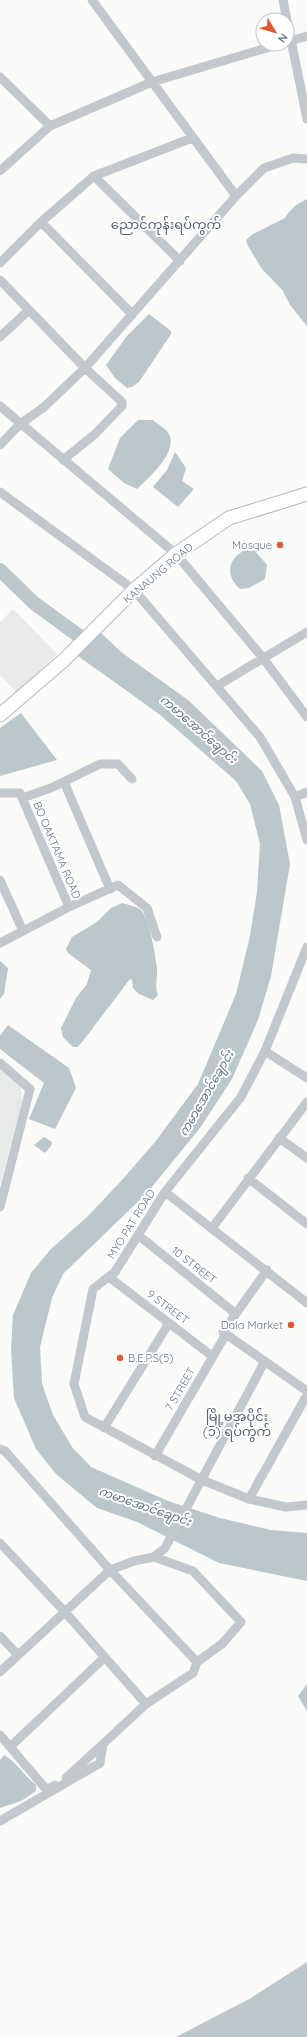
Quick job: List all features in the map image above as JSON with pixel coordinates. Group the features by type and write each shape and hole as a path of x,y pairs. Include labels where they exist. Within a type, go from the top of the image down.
{"street":[{"path":"92,0 236,196"},
{"path":"283,0 285,12"},
{"path":"295,39 307,36"},
{"path":"0,171 50,126 152,82 255,51"},
{"path":"292,52 307,119"},
{"path":"0,77 50,126"},
{"path":"0,263 41,222 94,176 192,138"},
{"path":"0,445 20,424 44,407 85,368 236,196 264,168 293,158 307,159"},
{"path":"94,176 180,261"},
{"path":"41,222 132,314"},
{"path":"0,280 85,368 119,398 122,406 95,434 63,460"},
{"path":"0,337 29,310"},
{"path":"0,406 176,554 264,658 307,717"},
{"path":"0,492 134,590 260,737 295,797 307,840"},
{"name":"KANAUNG ROAD","path":"0,715 64,660 134,590 176,554 229,518 307,494"},
{"path":"217,686 307,632"},
{"path":"22,798 64,782 94,767 106,764 118,764 132,779"},
{"path":"64,782 110,889"},
{"path":"295,797 307,792"},
{"name":"BO OAKTAMA ROAD","path":"0,793 20,794 69,907 0,944"},
{"path":"0,880 23,931"},
{"path":"69,907 118,885 147,908 157,937"},
{"name":"MYO PAT ROAD","path":"307,947 265,1051 240,1097 165,1192 115,1272 93,1288 74,1384 84,1417 154,1456 202,1480 249,1499 286,1507 307,1505"},
{"path":"265,1051 307,1078"},
{"path":"0,1063 30,1089 0,1207"},
{"path":"212,1228 248,1178 307,1102"},
{"path":"279,1138 307,1158"},
{"path":"248,1178 307,1224"},
{"path":"165,1192 267,1270 307,1303"},
{"name":"10 STREET","path":"138,1235 236,1314"},
{"path":"236,1314 267,1270"},
{"name":"9 STREET","path":"109,1277 212,1356"},
{"name":"7 STREET","path":"154,1456 226,1334 223,1332 236,1314"},
{"path":"104,1428 169,1323"},
{"path":"226,1334 307,1391"},
{"path":"0,1672 110,1570 134,1561 154,1557 165,1548 265,1362"},
{"path":"249,1499 307,1395"},
{"path":"0,1449 5,1451 110,1570 197,1662"},
{"path":"0,1543 105,1657 146,1704"},
{"path":"0,1735 44,1788 50,1788 63,1780 146,1704 193,1673 197,1662 222,1644 241,1622 193,1571 154,1557"},
{"path":"0,1636 18,1655"},
{"path":"10,1746 105,1657"},
{"path":"0,1821 100,1763 103,1744"}],"shaded area":[{"path":"13,609 57,654 17,693 0,675 0,622"},
{"path":"0,1069 21,1087 22,1103 0,1184"}],"water":[{"path":"307,199 307,326 290,305 283,291 262,269 246,240 253,234 285,218 296,205"},
{"path":"149,314 171,331 171,334 139,382 132,387 127,388 115,378 106,365 127,336"},
{"path":"138,420 153,420 168,432 171,441 166,457 155,471 137,489 124,483 108,469 120,438"},
{"path":"175,452 186,468 182,481 194,489 178,507 153,487 167,470"},
{"path":"252,547 267,565 265,579 249,588 240,589 231,577 231,565 238,554"},
{"path":"100,632 121,652 188,700 262,771 279,805 290,864 271,976 258,1020 232,1079 200,1128 147,1193 63,1274 52,1298 40,1347 42,1384 53,1415 72,1447 91,1467 168,1501 220,1518 271,1530 307,1533 307,1581 219,1563 137,1522 97,1508 56,1474 36,1449 14,1398 11,1349 13,1315 31,1273 51,1249 88,1216 122,1180 155,1142 198,1084 236,994 250,936 257,892 260,844 250,804 236,781 159,714 78,656"},
{"path":"21,713 57,760 0,776 0,728"},
{"path":"122,903 140,909 147,920 152,937 156,962 156,988 158,995 153,1000 139,994 133,988 132,980 130,979 78,1047 73,1047 63,1037 61,1028 76,998 87,984 91,970 68,953 66,949 72,937 97,922 111,908"},
{"path":"0,961 8,968 4,994 0,999"},
{"path":"8,1025 69,1068 76,1088 55,1129 29,1119 44,1083 0,1049 0,1036"},
{"path":"44,1137 52,1142 51,1146 45,1153 34,1145"},
{"path":"307,1684 307,1711 298,1696"},
{"path":"4,1755 13,1761 36,1785 36,1791 21,1801 0,1808 0,1760"},
{"path":"307,1962 307,2037 176,2037 251,1998"}],"waterway":[{"name":"ကမာအောင်ချောင်း","path":"0,570 34,603 94,647"}],"place":[{"name":"Mosque","path":"280,545"},
{"name":"Dala Market","path":"291,1325"},
{"name":"B.E.P.S(5)","path":"120,1358"}],"district":[{"name":"ညောင်ကုန်းရပ်ကွက်","path":"166,224"},
{"name":"မြို့မအပိုင်း (၁) ရပ်ကွက်","path":"237,1424"}]}
